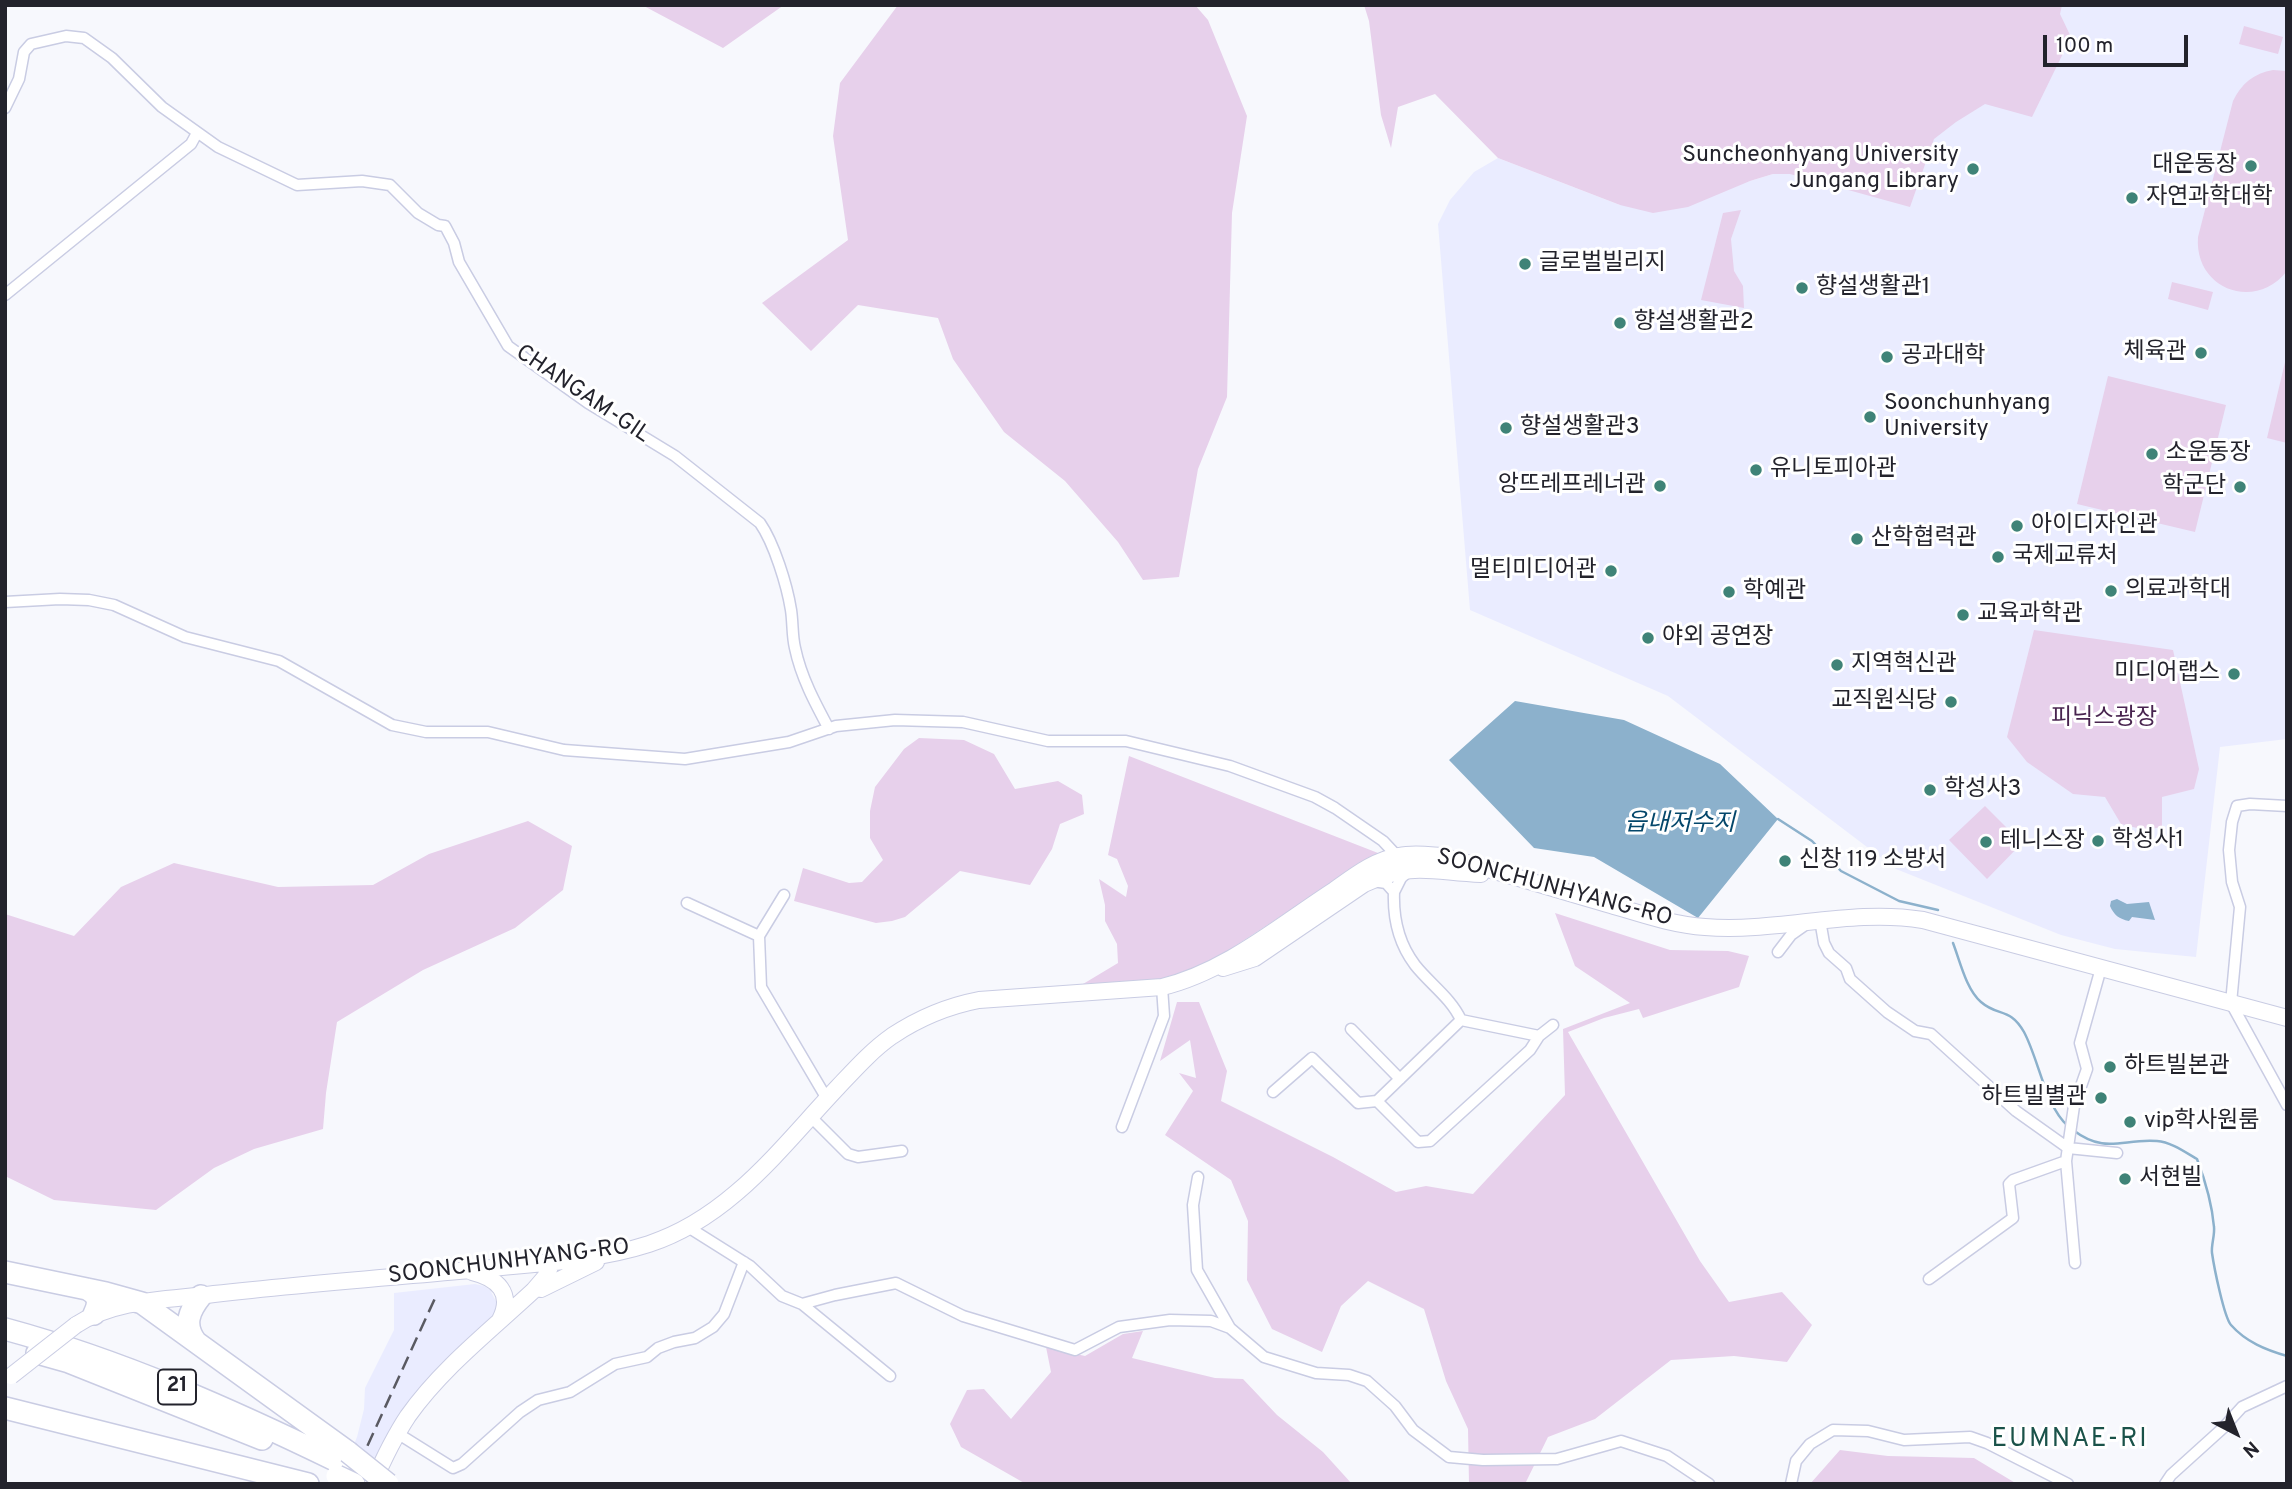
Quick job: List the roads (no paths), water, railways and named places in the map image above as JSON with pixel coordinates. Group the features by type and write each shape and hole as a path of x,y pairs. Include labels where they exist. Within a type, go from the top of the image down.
{"highway":[{"path":"5,1272 142,1303 196,1342 345,1469"},
{"path":"85,1320 98,1307 98,1299 86,1289"},
{"path":"196,1342 187,1325 189,1314 201,1296"},
{"name":"21","path":"5,1329 70,1347 152,1377 239,1413 345,1469"},
{"name":"21","path":"5,1343 69,1362 278,1446 385,1484"},
{"path":"5,1408 308,1484"}],"main road":[{"name":"SOONCHUNHYANG-RO","path":"85,1320 112,1308 142,1303 552,1262 618,1253 653,1243 688,1227 746,1186 872,1052 910,1024 955,1005 1003,997 1161,987 1200,975 1220,965 1366,869 1397,856 1441,856 1663,920 1704,927 1873,916 1923,920 2287,1018"},
{"path":"1200,975 1255,958 1364,884 1397,871 1416,868 1509,875"},
{"path":"519,1304 552,1282 618,1253"},
{"path":"372,1484 397,1433 410,1414 443,1374 546,1276 552,1262"},
{"path":"466,1270 486,1275 499,1285 505,1295 505,1309 496,1326"},
{"path":"8,1378 85,1320"}],"street":[{"name":"CHANGAM-GIL","path":"5,107 19,79 27,48 35,42 75,36 90,41 112,58 162,107 218,147 297,185 362,181 390,185 418,213 438,225 445,226 460,262 508,346 588,403 675,456 760,523 768,536 785,588 794,647 802,672 811,696 829,729"},
{"path":"5,295 191,144 197,133"},
{"path":"5,602 60,599 89,600 114,605 185,637 279,661 378,719 409,730 442,734 488,732 558,749 673,760 789,742 829,729 895,720 946,720 1036,739 1104,739 1145,745 1230,766 1315,797 1373,835 1397,856"},
{"path":"2287,806 2237,806 2229,850 2232,882 2240,914 2231,1003 2287,1105"},
{"path":"1416,868 1401,878 1394,892 1393,908 1397,931 1412,959 1453,1005 1461,1020"},
{"path":"1364,884 1379,881 1386,883 1394,892"},
{"path":"784,895 760,936 761,987 827,1099"},
{"path":"687,902 760,936"},
{"path":"1778,952 1791,935 1816,920 1829,953 1846,968 1850,979 1887,1012 1915,1031 1931,1034 2016,1111 2068,1148 2117,1153"},
{"path":"2075,1263 2066,1161 2074,1106 2087,1069 2080,1043 2101,968"},
{"path":"1122,1127 1164,1016 1161,987"},
{"path":"1461,1020 1539,1036"},
{"path":"1273,1092 1312,1058 1358,1102 1377,1101 1461,1020"},
{"path":"1377,1101 1413,1139 1424,1143 1430,1141 1530,1050 1539,1036 1553,1025"},
{"path":"1351,1029 1400,1079"},
{"path":"811,1117 848,1154 858,1157 902,1151"},
{"path":"1929,1279 2013,1218 2009,1184 2013,1180 2066,1161"},
{"path":"1198,1177 1193,1205 1196,1270 1230,1328 1264,1357 1316,1373 1349,1375 1367,1381 1395,1406 1413,1430 1449,1457 1483,1460 1557,1459 1621,1441 1667,1457 1709,1484"},
{"path":"688,1227 744,1262 782,1296 802,1304 890,1376"},
{"path":"397,1433 453,1468 462,1464 520,1412 538,1400 570,1392 615,1364 640,1360 658,1348 695,1338 713,1327 724,1314 744,1262"},
{"path":"802,1304 896,1283 963,1316 1075,1349 1119,1327 1170,1320 1211,1321 1230,1328"},
{"path":"2165,1484 2242,1406 2287,1385"},
{"path":"1791,1484 1796,1461 1810,1444 1833,1430 1868,1431 1904,1440 1970,1437 2068,1484"}],"water":[{"name":"읍내저수지","path":"1515,701 1624,720 1720,764 1778,819 1698,918 1594,857 1534,848 1449,760"},
{"path":"2117,899 2127,904 2149,902 2155,920 2132,917 2129,921 2120,918 2110,906 2111,901"}],"waterway":[{"path":"1778,819 1812,841 1841,871 1899,901 1938,910"},
{"path":"1953,943 1967,982 1976,996 1987,1007 2009,1015 2019,1024 2048,1095 2068,1126"},
{"path":"2073,1130 2085,1138 2105,1144 2162,1142 2197,1159 2212,1210 2212,1253 2228,1320 2250,1341 2287,1356"}],"railway":[{"path":"350,1484 436,1296"}],"place":[{"name":"대운동장","path":"2251,166"},
{"name":"Suncheonhyang University Jungang Library","path":"1973,169"},
{"name":"자연과학대학","path":"2132,198"},
{"name":"글로벌빌리지","path":"1525,264"},
{"name":"향설생활관1","path":"1802,288"},
{"name":"향설생활관2","path":"1620,323"},
{"name":"체육관","path":"2201,353"},
{"name":"공과대학","path":"1887,357"},
{"name":"Soonchunhyang University","path":"1870,417"},
{"name":"향설생활관3","path":"1506,428"},
{"name":"소운동장","path":"2152,454"},
{"name":"유니토피아관","path":"1756,470"},
{"name":"앙뜨레프레너관","path":"1660,486"},
{"name":"학군단","path":"2240,487"},
{"name":"아이디자인관","path":"2017,526"},
{"name":"산학협력관","path":"1857,539"},
{"name":"국제교류처","path":"1998,557"},
{"name":"멀티미디어관","path":"1611,571"},
{"name":"의료과학대","path":"2111,591"},
{"name":"학예관","path":"1729,592"},
{"name":"교육과학관","path":"1963,615"},
{"name":"야외 공연장","path":"1648,638"},
{"name":"지역혁신관","path":"1837,665"},
{"name":"미디어랩스","path":"2234,674"},
{"name":"교직원식당","path":"1951,702"},
{"name":"학성사3","path":"1930,790"},
{"name":"학성사1","path":"2098,841"},
{"name":"테니스장","path":"1986,842"},
{"name":"신창 119 소방서","path":"1785,861"},
{"name":"하트빌본관","path":"2110,1067"},
{"name":"하트빌별관","path":"2101,1098"},
{"name":"vip학사원룸","path":"2130,1122"},
{"name":"서현빌","path":"2125,1179"}],"district":[{"name":"EUMNAE-RI","path":"2070,1441"}],"park label":[{"name":"피닉스광장","path":"2104,719"}]}
